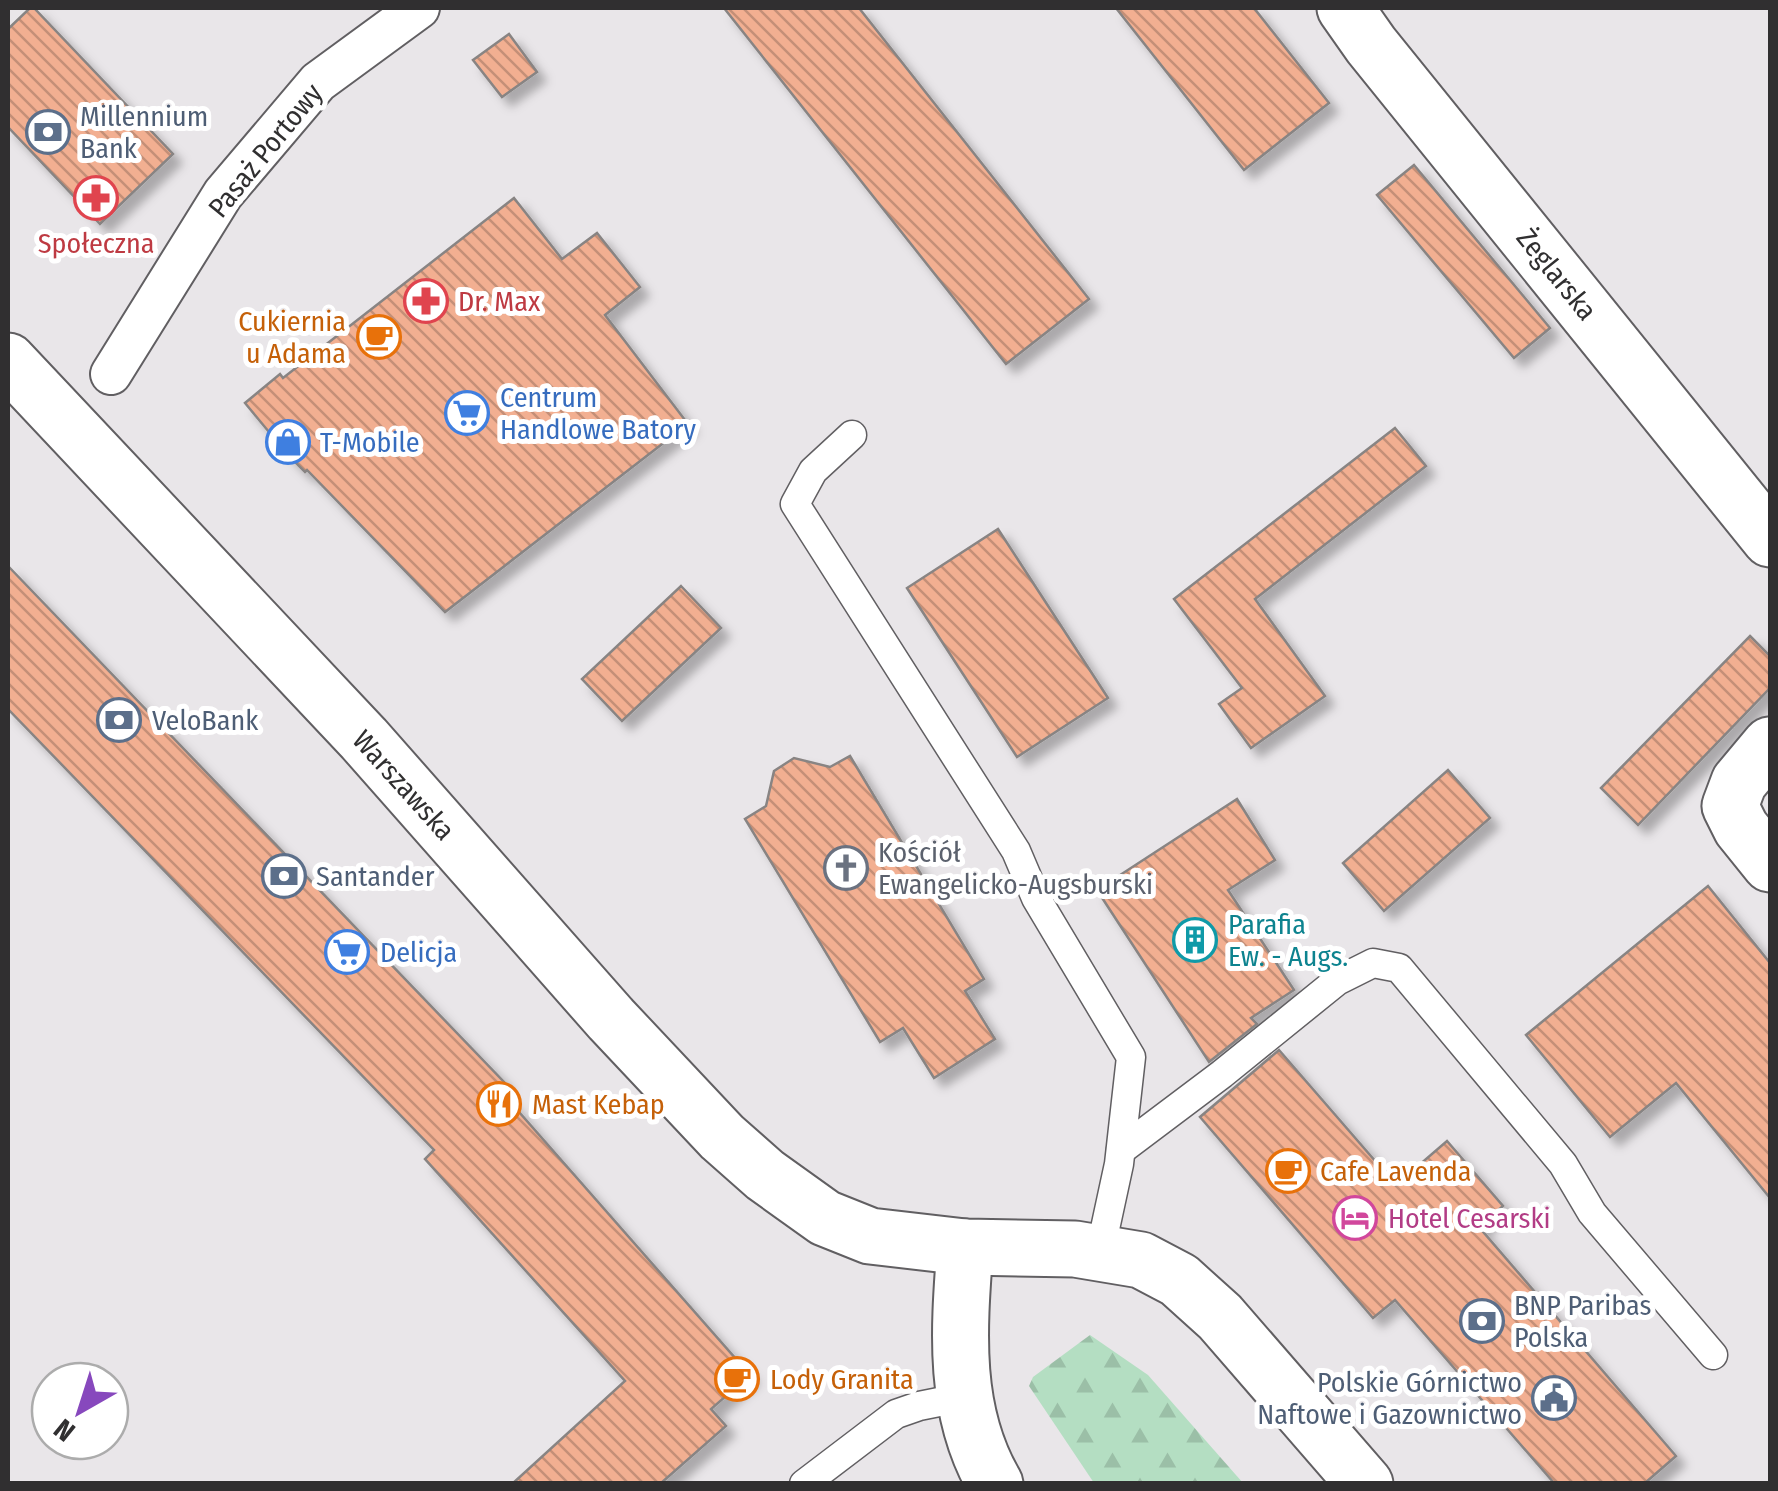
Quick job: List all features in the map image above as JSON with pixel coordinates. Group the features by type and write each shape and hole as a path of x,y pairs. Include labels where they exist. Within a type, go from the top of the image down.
{"street":[{"name":"Pasaż Portowy","path":"111,374 223,194 318,82 419,8"},
{"name":"Żeglarska","path":"1345,8 1770,538"},
{"name":"Warszawska","path":"8,361 364,740 610,1018 710,1124 765,1175 848,1229 870,1236 965,1248 1100,1252 1141,1260 1197,1295 1365,1484"},
{"path":"1770,746 1739,782 1730,806 1741,828 1770,864"},
{"path":"965,1248 960,1342 964,1397 972,1438 995,1484"}],"lane":[{"path":"852,435 813,471 796,504 1016,850 1036,898 1131,1058 1120,1150 1100,1252"},
{"path":"1120,1150 1337,981 1373,964 1399,968 1563,1164 1592,1213 1714,1354"},
{"path":"804,1484 896,1414 964,1397"}],"green space":[{"path":"1090,1335 1148,1375 1243,1483 1094,1483 1029,1386 1033,1377"}],"building":[{"path":"30,8 173,154 100,224 8,127 8,29"},
{"path":"724,8 859,8 1089,299 1006,364"},
{"path":"1116,8 1254,8 1329,103 1244,170"},
{"path":"509,34 537,72 502,97 473,60"},
{"path":"1414,165 1550,328 1514,358 1377,195"},
{"name":"Centrum Handlowe Batory","path":"514,198 562,259 597,233 640,287 605,315 688,424 445,612 288,455 245,403 280,374 283,378"},
{"path":"1395,428 1426,466 1255,599 1325,696 1251,748 1219,704 1242,688 1174,599"},
{"path":"998,529 1108,698 1017,757 907,588"},
{"path":"8,566 504,1082 498,1088 750,1375 711,1409 726,1426 660,1484 512,1484 625,1381 425,1159 434,1150 8,709"},
{"path":"681,586 721,628 622,721 582,679"},
{"path":"1750,636 1770,656 1770,688 1638,825 1601,788"},
{"name":"Kościół Ewangelicko-Augsburski","path":"850,756 984,979 965,991 995,1039 934,1078 903,1028 880,1042 745,819 766,806 774,771 794,758 830,767"},
{"path":"1448,770 1490,818 1384,911 1343,863"},
{"name":"Parafia Ew. - Augs.","path":"1237,799 1275,860 1228,890 1294,990 1251,1018 1257,1024 1209,1062 1097,890"},
{"path":"1708,886 1770,963 1770,1198 1676,1083 1610,1137 1526,1035"},
{"path":"1279,1050 1396,1185 1447,1141 1503,1206 1479,1227 1676,1456 1645,1483 1554,1483 1395,1300 1373,1318 1200,1117"}],"place":[{"name":"Millennium Bank","path":"48,132"},
{"name":"Społeczna","path":"96,198"},
{"name":"Dr. Max","path":"426,301"},
{"name":"Cukiernia u Adama","path":"379,337"},
{"name":"Centrum Handlowe Batory","path":"467,413"},
{"name":"T-Mobile","path":"288,442"},
{"name":"VeloBank","path":"119,720"},
{"name":"Kościół Ewangelicko-Augsburski","path":"846,868"},
{"name":"Santander","path":"284,876"},
{"name":"Parafia Ew. - Augs.","path":"1195,940"},
{"name":"Delicja","path":"347,952"},
{"name":"Mast Kebap","path":"499,1104"},
{"name":"Cafe Lavenda","path":"1288,1171"},
{"name":"Hotel Cesarski","path":"1355,1218"},
{"name":"BNP Paribas Polska","path":"1482,1321"},
{"name":"Lody Granita","path":"737,1379"},
{"name":"Polskie Górnictwo Naftowe i Gazownictwo","path":"1554,1398"}]}
